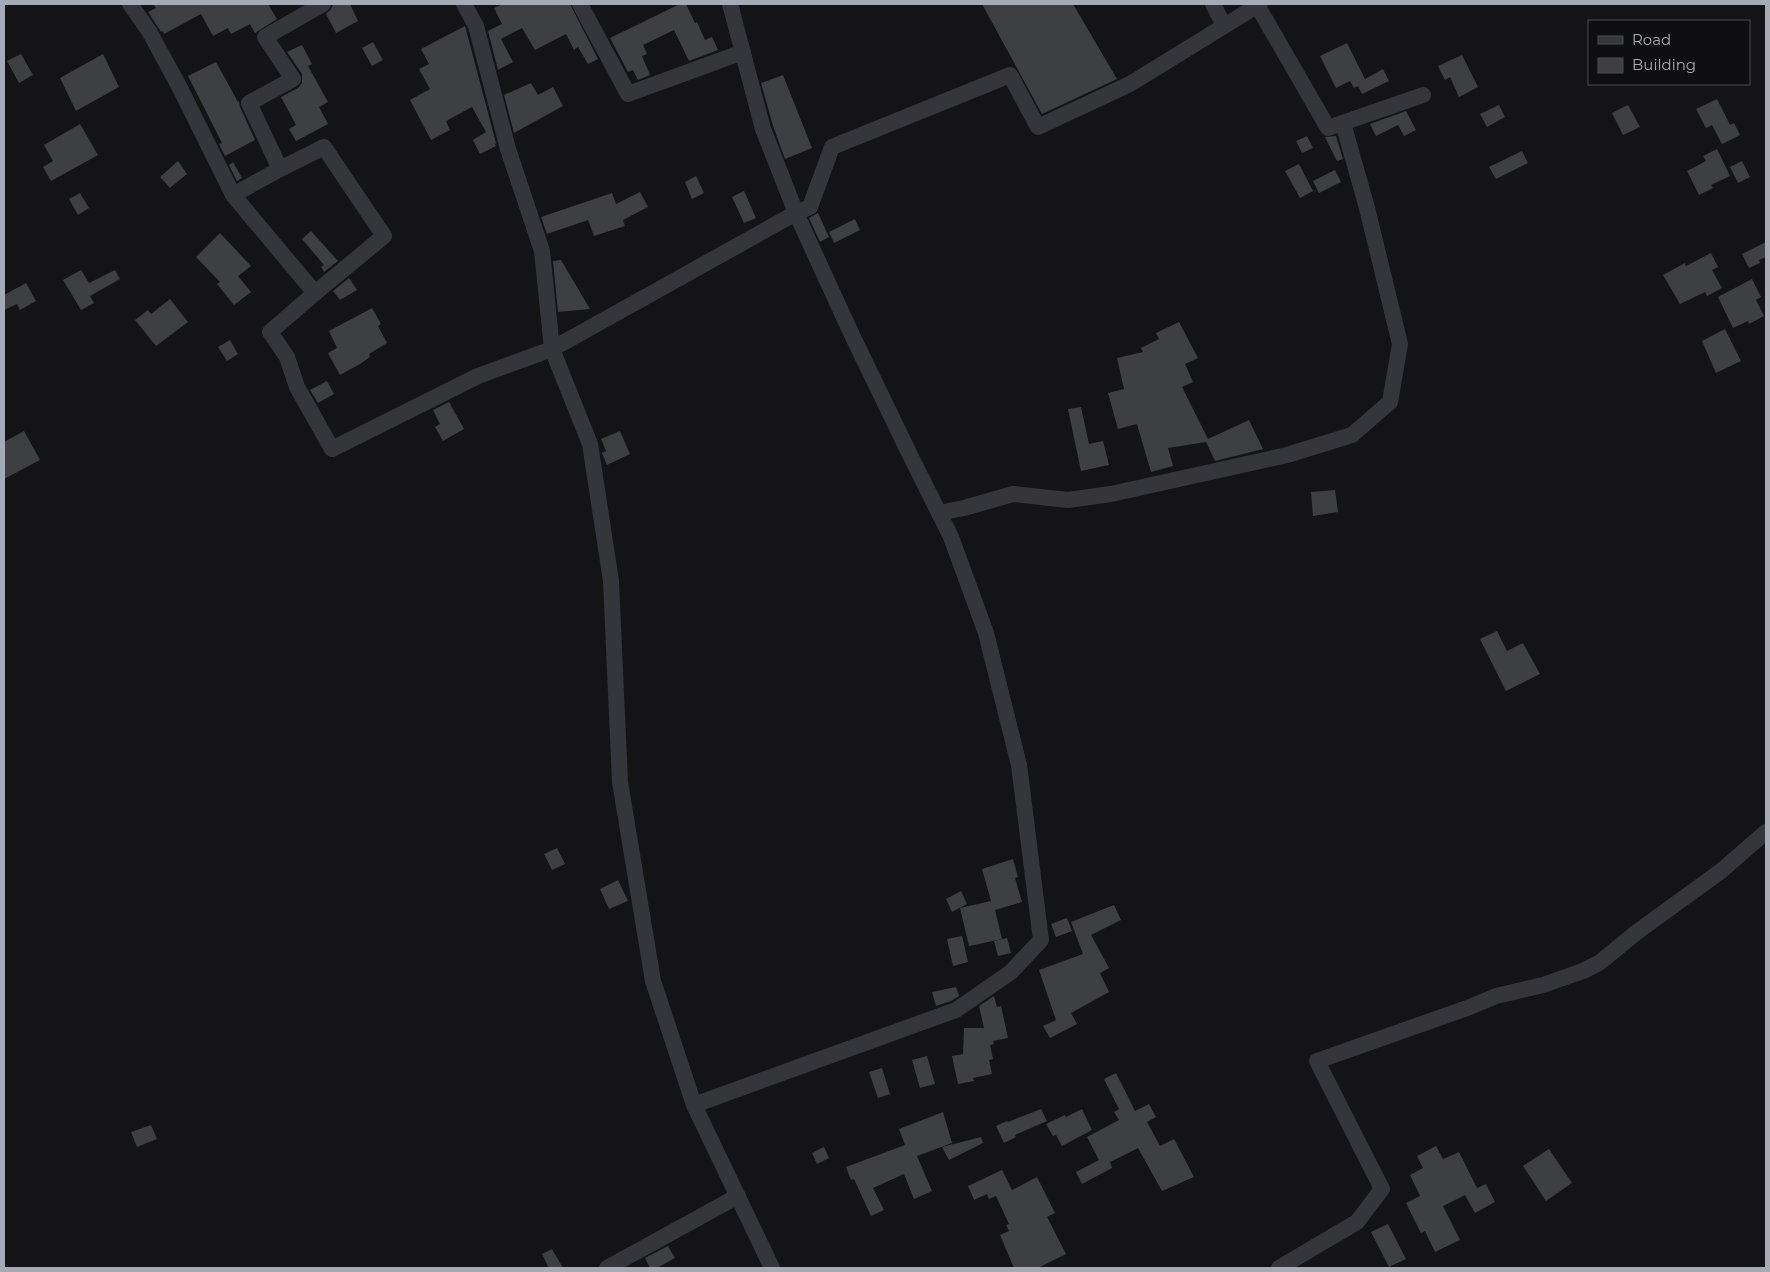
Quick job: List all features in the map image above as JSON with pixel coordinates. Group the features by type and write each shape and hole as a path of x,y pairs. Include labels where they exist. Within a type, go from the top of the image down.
{"street":[{"path":"130,4 149,31 180,88 232,195 315,293"},
{"path":"280,169 249,103 293,79 265,37 322,4"},
{"path":"464,4 476,26 508,150 542,251 552,349 590,444 611,581 620,782 653,981 694,1105 772,1268"},
{"path":"580,4 628,94 743,52"},
{"path":"694,1105 956,1010 1011,972 1041,940 1019,764 986,633 951,537 852,335 796,213 763,129 730,4"},
{"path":"1213,4 1224,26"},
{"path":"232,195 324,147 384,236 270,332 287,357 296,386 332,449 478,376 552,349 810,207 832,147 1010,75 1038,127 1130,84 1259,5 1328,128 1423,95"},
{"path":"939,513 1013,494 1068,500 1111,494 1287,455 1352,435 1390,402 1400,344 1367,208 1343,123"},
{"path":"1279,1268 1357,1222 1382,1189 1318,1061 1496,996 1543,985 1583,971 1599,963 1637,932 1721,871 1755,844 1766,832"},
{"path":"607,1268 738,1196"}],"building":[{"path":"153,4 268,4 277,19 255,33 250,24 231,34 228,28 213,36 201,14 164,34 148,12 156,8"},
{"path":"333,4 350,4 358,21 336,33 326,14"},
{"path":"503,4 570,4 598,59 588,64 578,47 574,50 566,34 535,50 522,28 501,39 513,62 498,70 488,31 502,24 494,8"},
{"path":"680,4 686,4 705,40 712,37 718,50 689,61 674,30 643,45 647,54 642,56 650,75 638,80 633,70 628,72 610,38"},
{"path":"982,4 1073,4 1117,79 1042,114"},
{"path":"465,26 496,143 496,146 480,154 473,140 486,132 472,107 446,121 450,130 431,140 410,100 430,89 419,69 429,64 421,49"},
{"path":"373,42 383,60 372,66 362,48"},
{"path":"1347,43 1365,79 1383,69 1389,81 1362,94 1358,86 1354,88 1350,81 1336,88 1320,56"},
{"path":"302,45 312,64 308,66 328,102 319,107 328,124 296,141 289,129 296,125 281,97 298,88 302,83 302,74 287,52"},
{"path":"21,54 33,75 19,83 7,61"},
{"path":"103,54 119,87 76,111 60,78"},
{"path":"1462,55 1478,87 1459,97 1450,77 1445,80 1438,66"},
{"path":"216,62 239,101 255,140 225,156 219,144 222,143 188,76"},
{"path":"783,75 812,148 785,159 773,126 761,83"},
{"path":"531,83 538,95 553,87 563,106 514,133 504,95"},
{"path":"1717,99 1730,125 1734,123 1740,135 1722,144 1712,125 1706,128 1696,109"},
{"path":"1499,105 1505,117 1487,127 1480,114"},
{"path":"1628,105 1640,127 1623,135 1612,113"},
{"path":"1406,111 1416,130 1404,136 1398,125 1376,136 1370,124"},
{"path":"80,124 98,155 51,181 43,167 53,161 44,145"},
{"path":"1307,136 1313,148 1302,153 1296,141"},
{"path":"1336,136 1343,159 1337,161 1325,137"},
{"path":"1717,149 1730,176 1711,185 1713,188 1699,195 1687,171 1706,161 1703,156"},
{"path":"1522,151 1528,163 1496,179 1489,167"},
{"path":"178,161 187,174 170,188 160,177"},
{"path":"1742,161 1750,177 1738,183 1730,167"},
{"path":"233,162 242,178 237,181 229,165"},
{"path":"1299,164 1313,191 1300,198 1285,171"},
{"path":"1335,170 1341,182 1319,193 1313,181"},
{"path":"696,176 704,193 692,199 685,182"},
{"path":"744,191 756,218 744,223 732,197"},
{"path":"640,192 648,207 623,220 625,226 594,236 588,220 547,234 541,217 612,193 616,204"},
{"path":"80,193 89,208 78,215 69,199"},
{"path":"818,213 829,237 820,242 809,218"},
{"path":"855,219 860,230 834,243 829,232"},
{"path":"311,231 338,261 324,272 321,267 324,265 302,239"},
{"path":"220,233 251,266 238,276 251,292 234,305 217,284 220,282 196,257"},
{"path":"1766,242 1766,257 1759,260 1760,263 1749,268 1742,254"},
{"path":"1711,253 1718,267 1712,270 1722,288 1707,296 1705,292 1680,304 1663,275 1685,263 1686,266"},
{"path":"561,260 590,309 558,312 553,261"},
{"path":"81,270 89,283 115,270 120,279 90,296 94,303 81,310 63,280"},
{"path":"349,278 357,290 340,300 333,291"},
{"path":"1752,279 1761,297 1756,300 1764,316 1749,324 1748,321 1733,328 1718,297"},
{"path":"26,283 36,301 20,310 17,304 4,310 4,295"},
{"path":"170,299 188,322 156,346 135,320 148,310 151,314"},
{"path":"372,308 381,324 378,326 387,343 369,354 370,357 360,364 340,375 328,353 337,348 329,331"},
{"path":"1179,322 1198,358 1185,364 1193,382 1182,387 1208,439 1249,420 1263,449 1215,461 1206,442 1168,448 1173,466 1151,472 1137,424 1118,429 1108,393 1124,389 1117,358 1143,352 1141,348 1159,339 1156,333"},
{"path":"1725,329 1741,361 1716,373 1702,341"},
{"path":"230,340 238,354 227,361 218,347"},
{"path":"327,381 334,394 318,403 310,390"},
{"path":"449,402 464,429 443,441 435,427 440,424 433,410"},
{"path":"1081,407 1089,444 1103,441 1109,465 1081,471 1068,409"},
{"path":"24,431 40,460 4,479 4,442"},
{"path":"620,431 630,454 607,465 602,453 606,451 601,439"},
{"path":"1335,490 1338,512 1313,516 1311,492"},
{"path":"1497,631 1507,651 1523,643 1540,674 1506,691 1480,639"},
{"path":"557,848 565,864 552,870 544,854"},
{"path":"1013,859 1018,877 1015,878 1022,902 995,910 1002,939 969,946 960,908 991,901 982,869"},
{"path":"618,880 628,901 609,909 600,889"},
{"path":"961,891 967,904 952,912 946,899"},
{"path":"1114,905 1121,920 1091,935 1109,968 1100,973 1109,992 1071,1013 1077,1024 1050,1038 1043,1026 1056,1020 1039,970 1083,954 1071,922"},
{"path":"1067,918 1072,931 1056,937 1051,924"},
{"path":"962,936 968,962 953,966 947,939"},
{"path":"1007,938 1011,953 998,956 994,941"},
{"path":"956,987 959,996 936,1006 932,992"},
{"path":"994,996 997,1007 1001,1006 1008,1038 993,1041 994,1044 990,1045 993,1059 989,1060 992,1074 973,1078 974,1081 958,1084 952,1056 963,1054 964,1028 984,1028 979,1006"},
{"path":"927,1056 935,1084 920,1088 912,1060"},
{"path":"882,1068 890,1094 878,1098 869,1072"},
{"path":"1116,1073 1135,1111 1149,1104 1156,1117 1147,1122 1160,1146 1174,1139 1194,1177 1162,1191 1138,1148 1110,1162 1112,1168 1082,1184 1076,1172 1099,1160 1087,1137 1119,1120 1114,1112 1119,1109 1104,1079"},
{"path":"1041,1109 1047,1121 1015,1135 1016,1137 1004,1143 996,1126"},
{"path":"1082,1109 1092,1130 1062,1146 1056,1135 1053,1136 1046,1124"},
{"path":"943,1112 952,1143 917,1156 932,1191 914,1199 904,1174 873,1188 884,1210 871,1216 854,1179 851,1180 846,1167 905,1145 899,1129"},
{"path":"151,1125 157,1139 137,1147 131,1132"},
{"path":"981,1137 983,1143 949,1160 942,1147"},
{"path":"1436,1146 1443,1159 1459,1152 1477,1188 1486,1184 1495,1202 1475,1213 1465,1195 1443,1206 1460,1240 1435,1252 1425,1231 1421,1233 1406,1203 1420,1196 1410,1175 1423,1168 1417,1156"},
{"path":"824,1147 829,1158 817,1164 812,1153"},
{"path":"1549,1149 1572,1183 1546,1201 1523,1166"},
{"path":"1002,1170 1012,1190 1037,1177 1055,1213 1047,1217 1066,1254 1038,1268 1014,1268 1000,1235 1009,1231 1006,1225 1009,1224 996,1196 989,1199 987,1194 974,1200 968,1186"},
{"path":"1388,1224 1406,1259 1389,1267 1371,1232"},
{"path":"668,1246 675,1258 657,1268 650,1268 645,1258"},
{"path":"552,1249 563,1268 549,1268 542,1254"}]}
